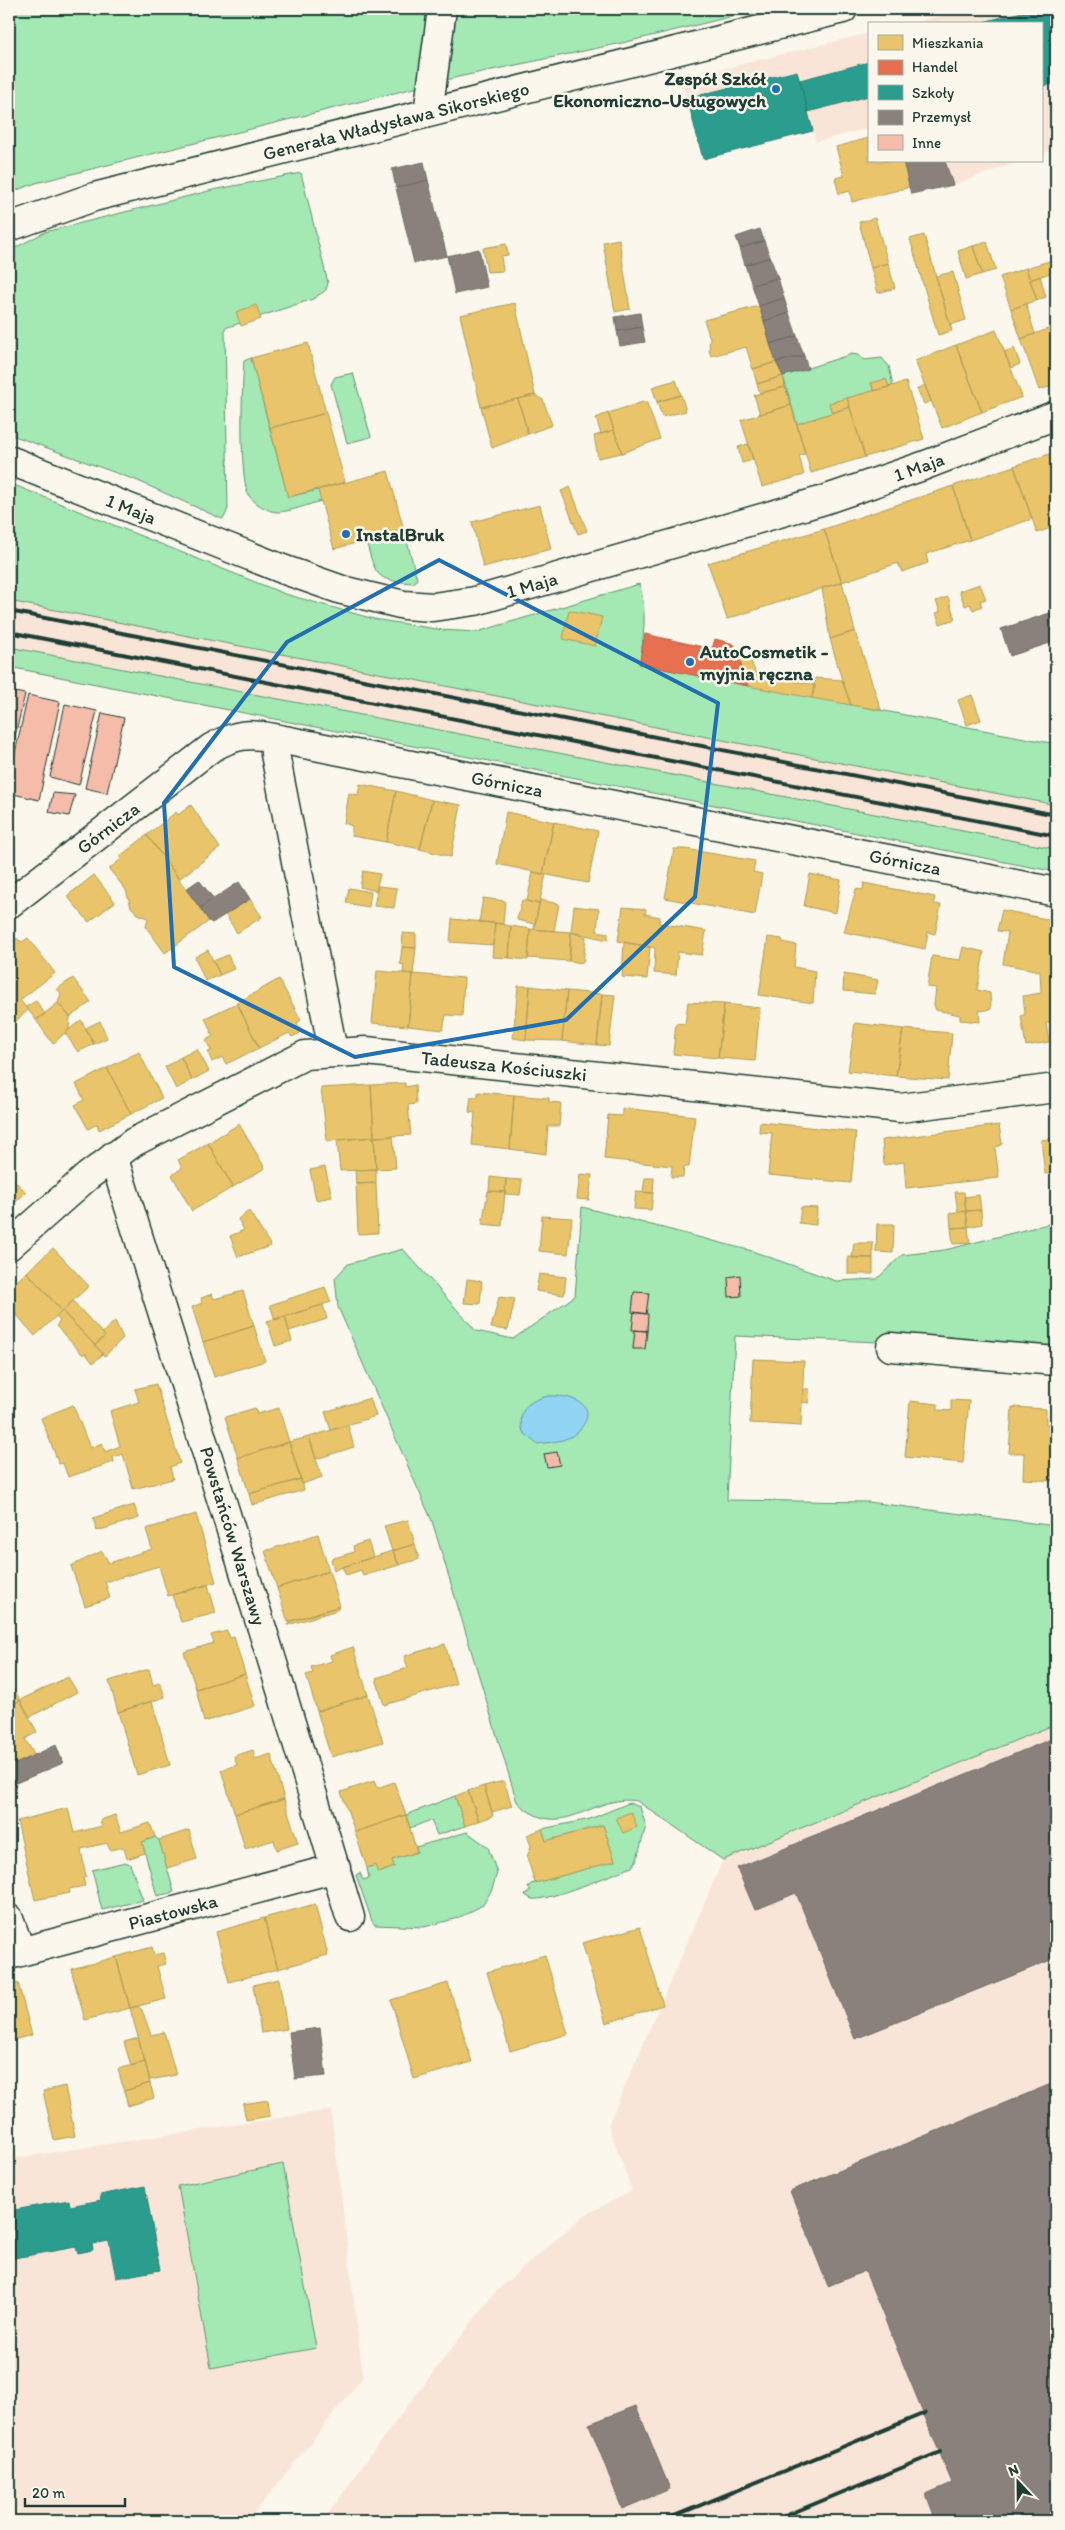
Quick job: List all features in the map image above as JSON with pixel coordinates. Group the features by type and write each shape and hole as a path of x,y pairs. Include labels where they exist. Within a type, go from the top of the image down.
{"street":[{"path":"428,113 442,9"},
{"name":"Generała Władysława Sikorskiego","path":"9,227 42,213 103,195 843,9"},
{"name":"1 Maja","path":"9,460 285,570 342,590 404,605 433,607 484,599 824,500 923,466 1056,415"},
{"name":"Górnicza","path":"9,904 212,748 242,734 274,738 1056,892"},
{"path":"274,738 275,754 333,1051"},
{"name":"Tadeusza Kościuszki","path":"9,1246 113,1156 134,1142 305,1055 333,1051 366,1050 900,1108 1056,1088"},
{"name":"Powstańców Warszawy","path":"113,1156 350,1917"},
{"path":"891,1347 1056,1361"},
{"name":"Piastowska","path":"15,1953 336,1868"},
{"path":"9,1918 15,1953"}],"highlighted area":[{"path":"439,560 718,703 695,897 566,1020 355,1057 174,967 164,803 287,642"}],"shaded area":[{"path":"968,9 1056,9 1056,149 1042,154 1042,22 915,22"},
{"name":"Zespół Szkół Ekonomiczno-Usługowych","path":"868,33 868,128 816,142 813,131 703,159 687,98 678,80"},
{"path":"945,162 1018,162 953,185"},
{"path":"9,601 1056,805 1056,849 9,647"},
{"path":"1056,1724 1056,2521 323,2521 379,2443 495,2292 583,2216 632,2191 608,2125 723,1860"},
{"path":"331,2110 363,2377 248,2521 9,2521 9,2159"}],"green space":[{"path":"9,9 763,9 622,43 458,77 36,183 9,193"},
{"path":"301,173 328,283 326,290 313,299 225,328 228,509 224,518 222,519 138,481 9,434 9,251 45,232 213,190"},
{"path":"852,354 858,355 864,360 882,358 889,366 893,386 871,383 874,391 830,403 832,413 797,424 783,376"},
{"path":"251,358 288,497 318,490 322,501 277,512 261,506 248,494 243,468 242,409 244,361"},
{"path":"353,373 371,437 347,443 331,384 335,377"},
{"path":"9,483 285,594 374,619 442,630 477,632 639,584 644,614 640,664 1056,744 1056,805 9,601"},
{"path":"404,530 417,579 414,583 391,581 379,574 372,562 366,541"},
{"path":"9,647 1056,849 1056,872 9,667"},
{"path":"582,1207 752,1251 836,1281 877,1279 902,1255 945,1250 1056,1222 1056,1356 879,1342 735,1336 727,1500 868,1502 1056,1526 1056,1724 723,1860 637,1801 620,1801 605,1804 577,1815 548,1819 533,1814 517,1802 432,1521 338,1307 335,1278 348,1264 403,1249 476,1331 513,1339 575,1296"},
{"path":"455,1796 465,1826 437,1835 431,1820 410,1828 406,1815"},
{"path":"629,1803 640,1807 646,1826 637,1859 632,1867 552,1896 532,1899 525,1895 531,1890 528,1888 531,1884 615,1861 603,1825 546,1841 542,1829 590,1819"},
{"path":"467,1832 488,1847 497,1873 492,1889 483,1905 458,1918 424,1927 375,1925 356,1875 360,1873 363,1880 369,1878 367,1868 375,1865 379,1873 394,1867 392,1860 417,1852 416,1847"},
{"path":"155,1837 159,1840 174,1892 157,1896 142,1842"},
{"path":"125,1862 130,1864 143,1900 102,1910 92,1870"},
{"path":"283,2164 316,2348 211,2368 178,2186"}],"water":[{"path":"548,1396 569,1398 581,1403 587,1413 587,1418 581,1428 572,1436 560,1441 537,1444 523,1432 521,1418 529,1404"}],"building: Mieszkania":[{"path":"868,138 868,162 903,162 910,187 852,202 850,191 839,194 835,178 844,176 836,147"},
{"path":"875,218 888,263 871,268 859,222"},
{"path":"924,235 952,331 938,335 910,239"},
{"path":"619,239 630,309 615,312 603,242"},
{"path":"987,242 996,270 982,274 973,246"},
{"path":"506,244 508,255 501,256 503,271 487,272 483,248"},
{"path":"973,246 982,274 966,279 958,251"},
{"path":"1056,259 1056,271 1030,280 1026,268"},
{"path":"888,263 895,288 878,293 871,268"},
{"path":"1026,268 1037,300 1011,309 1000,277"},
{"path":"953,272 966,320 950,325 936,276"},
{"path":"1040,276 1046,297 1037,300 1030,280"},
{"path":"515,303 535,395 481,407 460,315"},
{"path":"1026,304 1035,334 1021,339 1011,309"},
{"path":"256,305 261,319 241,326 236,312"},
{"path":"759,306 776,362 753,369 746,347 711,356 709,350 710,338 704,320"},
{"path":"1056,326 1056,385 1039,390 1021,339"},
{"path":"996,330 1022,397 982,412 956,345"},
{"path":"308,343 326,413 270,428 251,358"},
{"path":"956,345 982,412 942,428 915,361"},
{"path":"1014,348 1020,364 1011,368 1004,352"},
{"path":"776,362 783,376 757,384 753,369"},
{"path":"783,376 785,387 760,393 757,384"},
{"path":"886,379 889,387 874,391 871,383"},
{"path":"676,380 681,395 657,402 652,387"},
{"path":"906,382 924,439 865,457 847,398"},
{"path":"925,385 931,401 924,404 917,389"},
{"path":"785,387 791,405 760,414 754,395"},
{"path":"535,395 543,400 552,425 528,434 518,399"},
{"path":"681,395 686,411 662,417 657,402"},
{"path":"847,398 850,407 832,413 829,403"},
{"path":"518,399 528,434 492,448 481,407"},
{"path":"646,401 660,439 622,453 608,413"},
{"path":"791,405 805,454 799,456 804,475 762,487 741,420"},
{"path":"850,407 865,457 811,473 797,424"},
{"path":"326,413 345,482 288,497 270,428"},
{"path":"608,413 614,430 601,434 596,418"},
{"path":"614,430 622,453 598,458 594,436"},
{"path":"748,444 753,460 742,463 738,447"},
{"path":"1052,453 1056,466 1056,526 1037,533 1014,466"},
{"path":"1014,466 1032,519 970,540 953,486"},
{"path":"388,471 404,530 334,549 318,490"},
{"path":"953,486 970,540 926,554 928,563 902,572 898,563 842,582 824,529"},
{"path":"570,487 587,531 578,534 561,491"},
{"path":"540,505 551,549 483,567 472,522"},
{"path":"824,529 842,582 727,619 708,563"},
{"path":"842,582 855,631 830,639 822,588"},
{"path":"980,584 986,599 980,601 982,606 973,610 970,604 965,606 959,591"},
{"path":"948,597 955,619 940,624 936,613 940,612 936,601"},
{"path":"569,610 602,617 595,646 563,639"},
{"path":"855,631 881,710 851,705 842,680 830,639"},
{"path":"749,656 756,674 815,685 812,698 748,686 739,660"},
{"path":"815,678 842,680 851,705 812,698"},
{"path":"972,695 981,720 967,725 958,700"},
{"path":"360,784 396,791 386,842 352,836 352,826 344,823 349,793 358,795"},
{"path":"396,791 432,800 420,849 386,842"},
{"path":"432,800 461,805 451,857 420,849"},
{"path":"191,805 220,848 179,879 147,835 176,812 178,815"},
{"path":"506,812 554,822 543,874 497,864"},
{"path":"554,822 598,831 588,883 543,874"},
{"path":"147,835 209,921 165,953 146,927 148,918 138,914 131,907 126,890 109,869 121,859 119,857"},
{"path":"674,849 686,849 755,861 753,872 762,874 755,915 665,898"},
{"path":"363,871 380,874 376,891 360,887"},
{"path":"533,872 546,875 539,904 527,901"},
{"path":"810,874 841,880 836,913 804,906"},
{"path":"94,875 115,902 89,922 67,896"},
{"path":"864,883 935,897 934,904 941,905 935,934 928,932 925,949 844,932 856,889 863,890"},
{"path":"378,886 397,888 394,908 374,906"},
{"path":"349,888 371,892 369,907 346,903"},
{"path":"483,898 505,901 503,924 479,922"},
{"path":"250,899 262,917 237,933 225,914"},
{"path":"522,900 539,904 535,924 517,920"},
{"path":"540,900 559,904 554,931 534,929"},
{"path":"574,906 599,909 597,931 608,933 608,940 571,932"},
{"path":"623,907 646,909 645,914 660,917 659,923 706,931 702,955 678,952 676,975 654,973 655,948 618,941"},
{"path":"1002,910 1056,921 1056,1021 1046,1023 1049,1042 1026,1046 1021,1016 1025,1014 1023,996 1041,993 1040,971 1003,964 1008,932 997,931"},
{"path":"452,919 495,923 493,945 450,942"},
{"path":"495,923 511,926 509,958 492,957"},
{"path":"511,926 530,929 528,960 509,958"},
{"path":"530,929 571,932 569,961 528,958"},
{"path":"571,932 586,937 583,963 569,961"},
{"path":"403,933 416,934 416,948 402,947"},
{"path":"768,937 782,939 783,942 796,945 794,967 815,971 813,1003 759,995"},
{"path":"16,938 22,942 28,938 55,973 20,1000 28,1010 13,1024 9,1020 9,944"},
{"path":"624,942 650,947 647,979 622,977"},
{"path":"402,947 416,948 413,974 403,973 404,965 400,964"},
{"path":"963,947 984,952 977,990 990,993 991,1009 979,1011 980,1022 960,1020 960,1015 936,1010 934,1005 936,988 927,987 932,956 960,960"},
{"path":"208,950 220,975 205,981 195,957"},
{"path":"228,955 234,969 220,975 213,961"},
{"path":"377,971 413,974 408,1026 372,1023"},
{"path":"413,974 464,978 462,1016 446,1015 443,1030 408,1026"},
{"path":"844,974 878,980 875,994 843,991"},
{"path":"73,978 91,1002 70,1017 58,1003 61,993 57,989"},
{"path":"279,979 301,1020 297,1023 302,1032 292,1037 289,1033 259,1048 237,1003"},
{"path":"518,986 530,986 526,1040 513,1038"},
{"path":"530,986 567,991 562,1041 526,1040"},
{"path":"567,991 602,994 597,1045 562,1041"},
{"path":"602,994 615,995 609,1046 597,1045"},
{"path":"36,1001 45,1014 36,1020 26,1007"},
{"path":"688,1002 724,1004 718,1058 673,1054 676,1023 685,1024"},
{"path":"58,1003 70,1017 69,1029 53,1044 36,1020"},
{"path":"237,1003 259,1048 226,1064 222,1057 212,1062 208,1052 211,1051 206,1040 213,1036 205,1018"},
{"path":"724,1004 760,1008 755,1061 718,1058"},
{"path":"81,1020 94,1044 78,1052 65,1033"},
{"path":"100,1021 107,1038 94,1044 86,1028"},
{"path":"855,1023 903,1029 896,1076 848,1071"},
{"path":"903,1029 952,1033 948,1080 896,1076"},
{"path":"197,1049 209,1071 192,1080 181,1057"},
{"path":"139,1052 162,1098 131,1114 107,1068"},
{"path":"181,1057 192,1080 176,1089 165,1067"},
{"path":"107,1068 131,1114 99,1130 97,1124 88,1129 75,1105 84,1100 76,1084"},
{"path":"405,1083 405,1087 415,1085 416,1104 408,1105 411,1135 374,1137 371,1085"},
{"path":"371,1085 374,1137 327,1141 321,1088"},
{"path":"478,1092 514,1095 510,1149 472,1145 475,1113 469,1112 471,1097 478,1097"},
{"path":"514,1095 549,1098 549,1102 561,1103 559,1126 548,1126 546,1154 510,1149"},
{"path":"622,1108 695,1116 689,1167 684,1167 683,1177 671,1177 672,1166 604,1159 608,1115 622,1116"},
{"path":"760,1122 856,1132 851,1183 768,1175 772,1133 759,1132"},
{"path":"239,1124 265,1168 233,1187 208,1143"},
{"path":"999,1125 1002,1144 995,1148 999,1178 906,1188 904,1162 884,1165 882,1140"},
{"path":"393,1136 396,1168 376,1169 374,1137"},
{"path":"374,1137 376,1169 340,1171 337,1140"},
{"path":"1056,1138 1056,1172 1045,1174 1041,1140"},
{"path":"208,1143 233,1187 192,1211 172,1175 182,1168 178,1160"},
{"path":"325,1167 332,1197 316,1200 310,1170"},
{"path":"376,1169 376,1183 356,1184 355,1170"},
{"path":"580,1174 592,1175 589,1200 577,1199"},
{"path":"9,1175 26,1192 9,1209"},
{"path":"490,1177 506,1179 505,1192 489,1191"},
{"path":"645,1178 654,1178 653,1193 643,1192"},
{"path":"506,1179 522,1180 520,1195 505,1194"},
{"path":"376,1183 378,1233 358,1234 356,1184"},
{"path":"488,1191 505,1192 502,1226 482,1224"},
{"path":"636,1192 653,1193 651,1210 634,1209"},
{"path":"955,1192 964,1192 966,1211 958,1212"},
{"path":"979,1195 981,1210 966,1211 964,1197"},
{"path":"801,1207 817,1208 816,1225 799,1223"},
{"path":"981,1210 982,1224 968,1227 966,1211"},
{"path":"249,1211 271,1246 238,1257 230,1236 244,1230 238,1219"},
{"path":"966,1211 968,1227 951,1228 950,1213"},
{"path":"542,1216 572,1218 568,1254 539,1251"},
{"path":"877,1224 894,1224 893,1253 876,1252"},
{"path":"968,1227 970,1243 953,1244 951,1228"},
{"path":"854,1243 873,1243 873,1258 852,1258"},
{"path":"53,1248 89,1286 62,1311 27,1272"},
{"path":"848,1257 873,1258 873,1274 848,1274"},
{"path":"27,1272 62,1311 35,1336 9,1306 9,1288"},
{"path":"539,1274 566,1277 564,1295 536,1291"},
{"path":"467,1279 482,1281 480,1304 464,1303"},
{"path":"325,1287 331,1302 275,1320 270,1305"},
{"path":"243,1291 254,1326 203,1342 192,1307 202,1303 201,1298 212,1294 214,1299"},
{"path":"499,1297 515,1299 508,1330 491,1328"},
{"path":"73,1301 105,1336 95,1345 62,1311"},
{"path":"323,1305 327,1319 289,1331 285,1316"},
{"path":"62,1311 103,1354 93,1363 56,1326 60,1321 56,1317"},
{"path":"285,1316 292,1341 275,1346 267,1321"},
{"path":"115,1321 123,1338 105,1356 95,1345 105,1336 102,1333"},
{"path":"254,1326 265,1361 214,1377 203,1342"},
{"path":"753,1359 804,1361 801,1426 750,1423"},
{"path":"156,1384 180,1463 170,1467 173,1479 133,1489 123,1454 113,1457 114,1462 68,1477 63,1463 59,1464 41,1418 73,1405 90,1448 102,1443 105,1452 120,1446 110,1411 139,1402 135,1389"},
{"path":"803,1389 809,1389 809,1403 802,1402"},
{"path":"370,1398 376,1416 331,1430 325,1412"},
{"path":"951,1400 969,1401 963,1463 905,1457 910,1401 938,1404 938,1410 951,1411"},
{"path":"1012,1407 1046,1409 1046,1424 1056,1424 1056,1481 1023,1479 1024,1453 1009,1453"},
{"path":"255,1408 257,1414 279,1408 289,1442 238,1458 225,1417"},
{"path":"348,1425 354,1447 316,1459 309,1437"},
{"path":"309,1437 322,1477 302,1484 289,1442"},
{"path":"289,1442 301,1479 249,1494 238,1458"},
{"path":"301,1479 304,1490 252,1505 249,1494"},
{"path":"134,1505 139,1518 97,1531 93,1518"},
{"path":"196,1514 216,1582 168,1596 159,1566 105,1582 110,1598 85,1606 71,1566 102,1551 109,1563 152,1549 146,1529"},
{"path":"408,1520 415,1544 392,1551 384,1526"},
{"path":"318,1534 329,1571 277,1588 265,1551"},
{"path":"368,1541 373,1557 334,1570 331,1559 354,1552 353,1546"},
{"path":"415,1544 419,1559 399,1565 393,1551"},
{"path":"393,1551 399,1565 363,1576 361,1570 346,1575 342,1567"},
{"path":"329,1571 340,1606 288,1622 277,1588"},
{"path":"208,1585 216,1613 181,1622 172,1595"},
{"path":"340,1606 337,1610 288,1625 291,1621"},
{"path":"227,1631 230,1638 234,1637 245,1674 196,1689 184,1652 214,1643 211,1635"},
{"path":"445,1644 456,1684 384,1705 376,1678 408,1668 404,1656"},
{"path":"353,1647 368,1695 317,1711 306,1675 313,1673 311,1667 332,1661 330,1655"},
{"path":"149,1669 153,1685 160,1683 165,1697 118,1712 109,1681"},
{"path":"245,1674 255,1706 204,1722 196,1689"},
{"path":"68,1677 77,1692 30,1717 20,1700"},
{"path":"9,1680 20,1700 9,1707"},
{"path":"368,1695 383,1742 331,1757 317,1711"},
{"path":"20,1700 37,1732 25,1739 35,1756 9,1767 9,1707"},
{"path":"152,1701 170,1765 137,1775 118,1712"},
{"path":"253,1750 255,1759 271,1754 284,1799 235,1814 221,1770 237,1765 234,1756"},
{"path":"374,1781 377,1788 394,1782 406,1815 355,1832 341,1792"},
{"path":"504,1781 512,1806 492,1812 484,1786"},
{"path":"484,1786 493,1816 479,1821 468,1791"},
{"path":"468,1791 479,1821 465,1826 455,1796"},
{"path":"284,1799 298,1843 277,1850 274,1840 245,1849 235,1814"},
{"path":"68,1808 74,1833 102,1826 100,1820 115,1815 121,1832 150,1823 155,1837 142,1842 145,1853 127,1859 124,1847 110,1850 107,1843 81,1849 86,1877 83,1878 85,1886 69,1889 70,1893 35,1900 17,1821"},
{"path":"631,1812 637,1827 623,1833 616,1818"},
{"path":"406,1815 417,1852 392,1860 394,1867 378,1873 375,1865 367,1868 355,1832"},
{"path":"603,1825 615,1861 535,1883 527,1857 531,1846 527,1835 542,1829 546,1841"},
{"path":"189,1830 197,1859 167,1868 159,1840"},
{"path":"315,1904 328,1955 278,1969 264,1918"},
{"path":"264,1918 278,1969 229,1982 216,1932"},
{"path":"640,1927 663,2005 606,2023 582,1943"},
{"path":"152,1947 154,1955 163,1953 166,1964 157,1966 166,1999 130,2008 116,1957"},
{"path":"545,1955 568,2034 510,2051 487,1972"},
{"path":"116,1957 130,2008 85,2020 71,1969"},
{"path":"279,1979 287,2029 261,2033 253,1985"},
{"path":"18,1983 32,2035 9,2041 9,1986"},
{"path":"448,1983 472,2062 414,2079 391,2000"},
{"path":"138,2006 142,2010 151,2035 164,2032 176,2075 150,2080 130,2008"},
{"path":"138,2038 145,2062 131,2066 124,2042"},
{"path":"145,2062 150,2083 124,2091 118,2069"},
{"path":"150,2083 154,2098 128,2106 124,2091"},
{"path":"65,2086 75,2136 54,2140 43,2091"},
{"path":"268,2100 270,2116 246,2120 243,2104"}],"building: Handel":[{"name":"AutoCosmetik - myjnia ręczna","path":"645,634 712,649 715,639 734,644 748,686 639,664"}],"building: Szkoły":[{"path":"1034,9 1056,9 1056,83 1042,87 1042,22 983,22"},
{"path":"868,62 868,96 808,112 800,80"},
{"path":"797,71 813,131 703,159 687,98"},
{"path":"145,2186 160,2270 116,2278 109,2241 92,2244 93,2250 78,2253 76,2247 9,2259 9,2211 69,2200 70,2206 101,2200 100,2195"}],"building: Przemysł":[{"path":"424,162 428,180 396,188 392,169"},
{"path":"903,162 945,162 953,185 911,194"},
{"path":"428,180 447,256 414,263 396,188"},
{"path":"760,229 764,241 740,248 736,237"},
{"path":"764,241 770,257 745,265 740,248"},
{"path":"479,249 487,287 455,294 447,256"},
{"path":"770,257 778,278 752,285 745,265"},
{"path":"778,278 784,298 759,306 752,285"},
{"path":"784,298 789,313 764,321 759,306"},
{"path":"640,313 642,327 617,331 615,317"},
{"path":"789,313 797,336 770,344 764,321"},
{"path":"642,327 645,342 620,346 617,331"},
{"path":"797,336 804,356 776,362 770,344"},
{"path":"804,356 808,369 783,376 776,362"},
{"path":"1056,611 1056,641 1010,656 1001,629"},
{"path":"199,880 213,898 200,908 186,889"},
{"path":"239,882 250,899 212,923 209,921 200,908"},
{"path":"1056,1737 1056,1958 855,2039 796,1893 755,1910 737,1868"},
{"path":"56,1745 63,1763 9,1786 9,1767"},
{"path":"320,2028 326,2076 295,2079 289,2032"},
{"path":"1056,2082 1056,2521 936,2521 926,2494 952,2483 865,2271 828,2286 790,2191"},
{"path":"636,2406 670,2489 622,2509 589,2424"}],"building: Inne":[{"path":"9,691 25,694 9,762"},
{"path":"28,695 60,702 39,800 9,793 9,780"},
{"path":"65,704 97,711 79,785 50,777"},
{"path":"102,713 124,718 107,793 85,788"},
{"path":"53,793 75,795 69,816 49,812"},
{"path":"9,808 13,809 9,830"},
{"path":"740,1275 741,1296 729,1297 728,1277"},
{"path":"634,1292 649,1293 646,1314 632,1312"},
{"path":"634,1312 648,1314 647,1331 632,1330"},
{"path":"635,1330 647,1331 645,1349 633,1349"},
{"path":"557,1452 560,1465 547,1467 544,1454"}],"railway":[{"path":"9,611 1056,815"},
{"path":"9,632 1056,836"},
{"path":"662,2521 925,2413"},
{"path":"773,2521 940,2452"}],"place":[{"name":"Zespół Szkół Ekonomiczno-Usługowych","path":"776,89"},
{"name":"InstalBruk","path":"346,534"},
{"name":"AutoCosmetik - myjnia ręczna","path":"690,662"}]}
